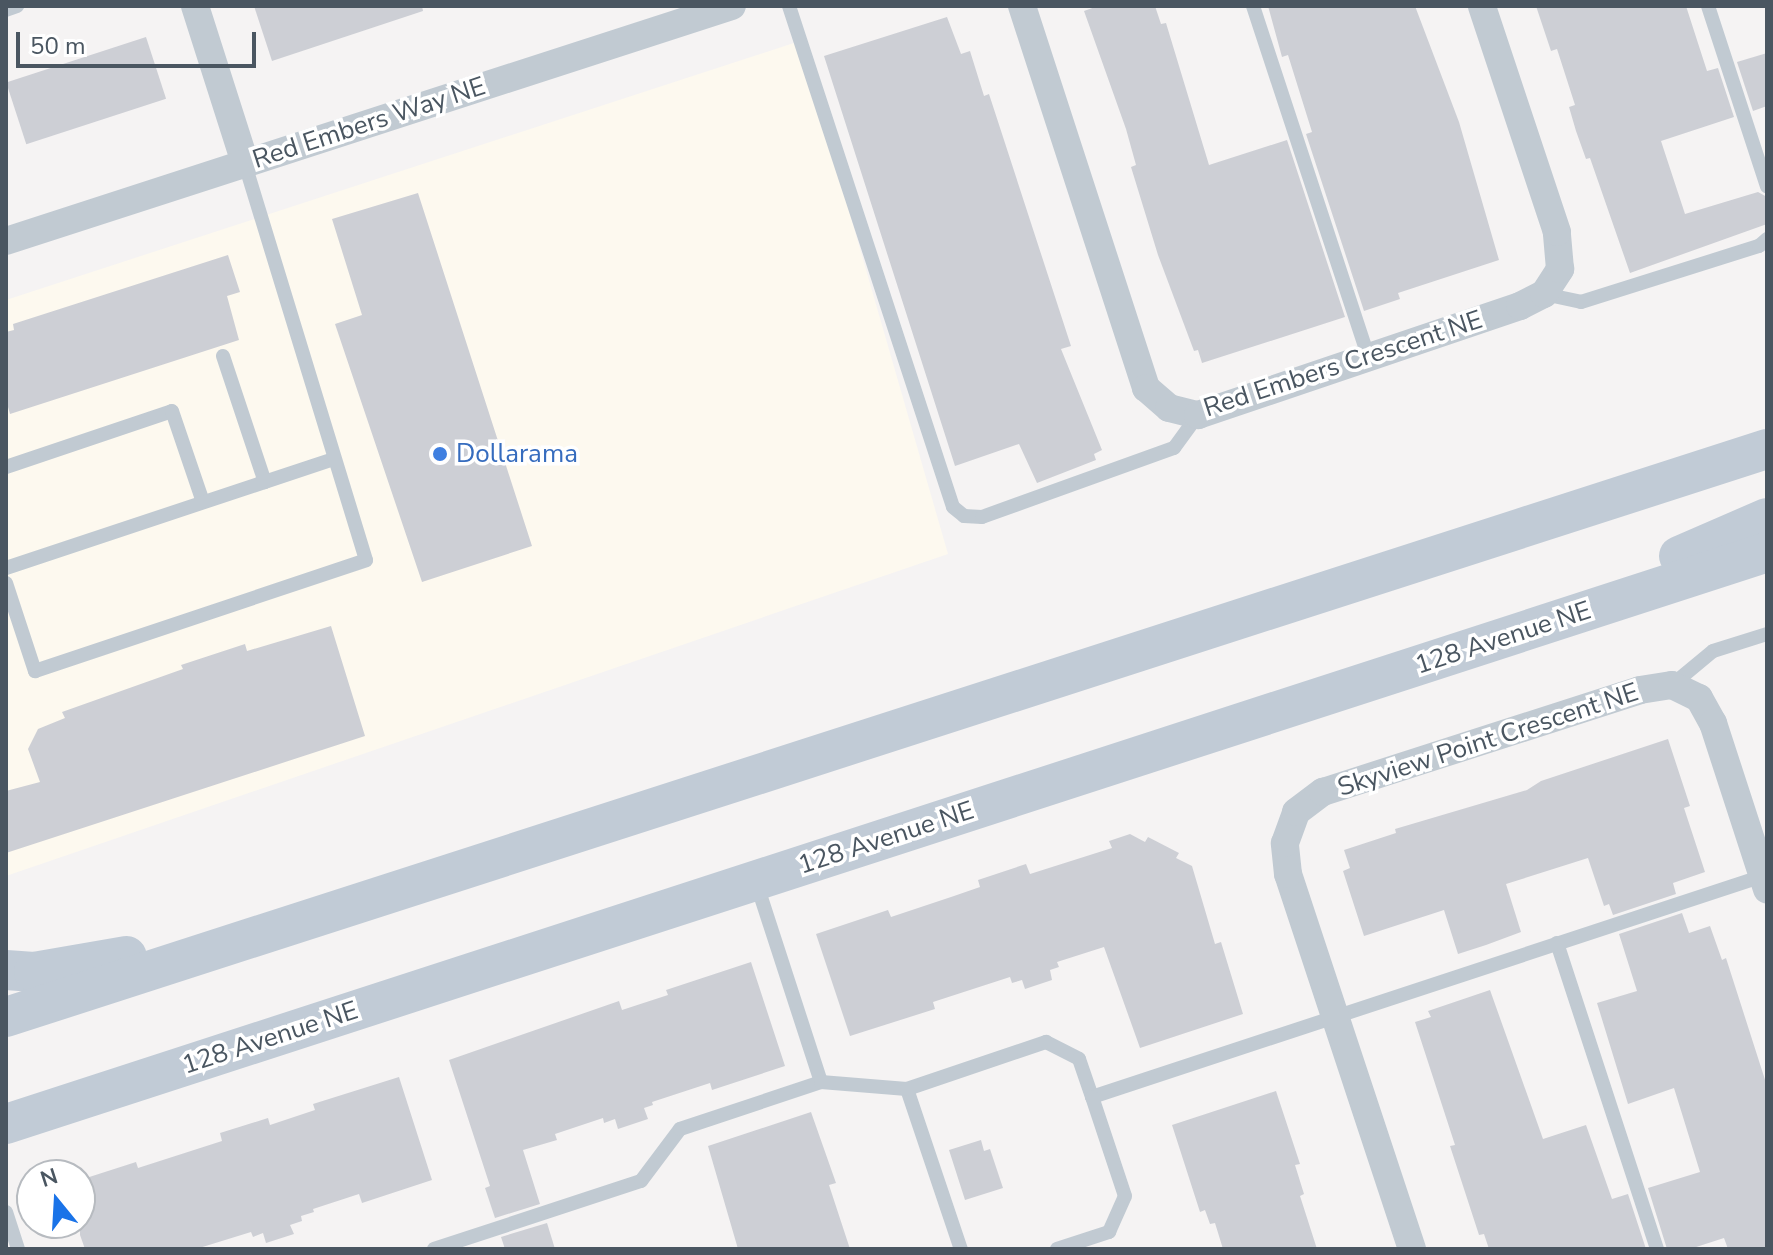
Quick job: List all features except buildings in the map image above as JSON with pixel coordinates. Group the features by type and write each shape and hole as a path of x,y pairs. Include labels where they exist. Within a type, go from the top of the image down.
{"main road":[{"path":"6,1017 1767,449"},
{"path":"1501,638 1767,518"},
{"name":"128 Avenue NE","path":"6,1124 1767,552"},
{"path":"6,970 34,972 265,932"}],"street":[{"path":"195,6 245,163"},
{"name":"Red Embers Way NE","path":"6,241 732,6"},
{"name":"Red Embers Crescent NE","path":"1022,6 1146,388 1169,408 1198,415 1369,359 1520,306 1544,294"},
{"path":"1482,6 1557,232 1560,269 1544,294"},
{"name":"Skyview Point Crescent NE","path":"1412,1249 1288,874 1285,843 1296,812 1323,792 1640,690 1672,685 1699,698 1713,723 1765,882"}],"lane":[{"path":"6,10 17,6"},
{"path":"789,6 953,507 964,516 982,517 1174,448 1198,415"},
{"path":"1253,6 1369,359"},
{"path":"1708,6 1767,187"},
{"path":"6,583 35,671 366,560 245,163"},
{"path":"1544,294 1581,302 1759,246 1767,239"},
{"path":"223,356 265,482"},
{"path":"6,467 172,411 203,502"},
{"path":"6,568 333,459"},
{"path":"1672,685 1713,651 1767,634"},
{"path":"755,880 821,1082"},
{"path":"1092,1097 1557,943 1765,882"},
{"path":"1557,943 1657,1249"},
{"path":"434,1249 641,1181 680,1129 821,1082 907,1089 1046,1042 1079,1059 1125,1196 1109,1232 1057,1249"},
{"path":"907,1089 961,1249"},
{"path":"6,1212 18,1249"}],"shaded area":[{"path":"800,41 948,554 6,876 6,300"}],"place":[{"name":"Dollarama","path":"440,454"}]}
